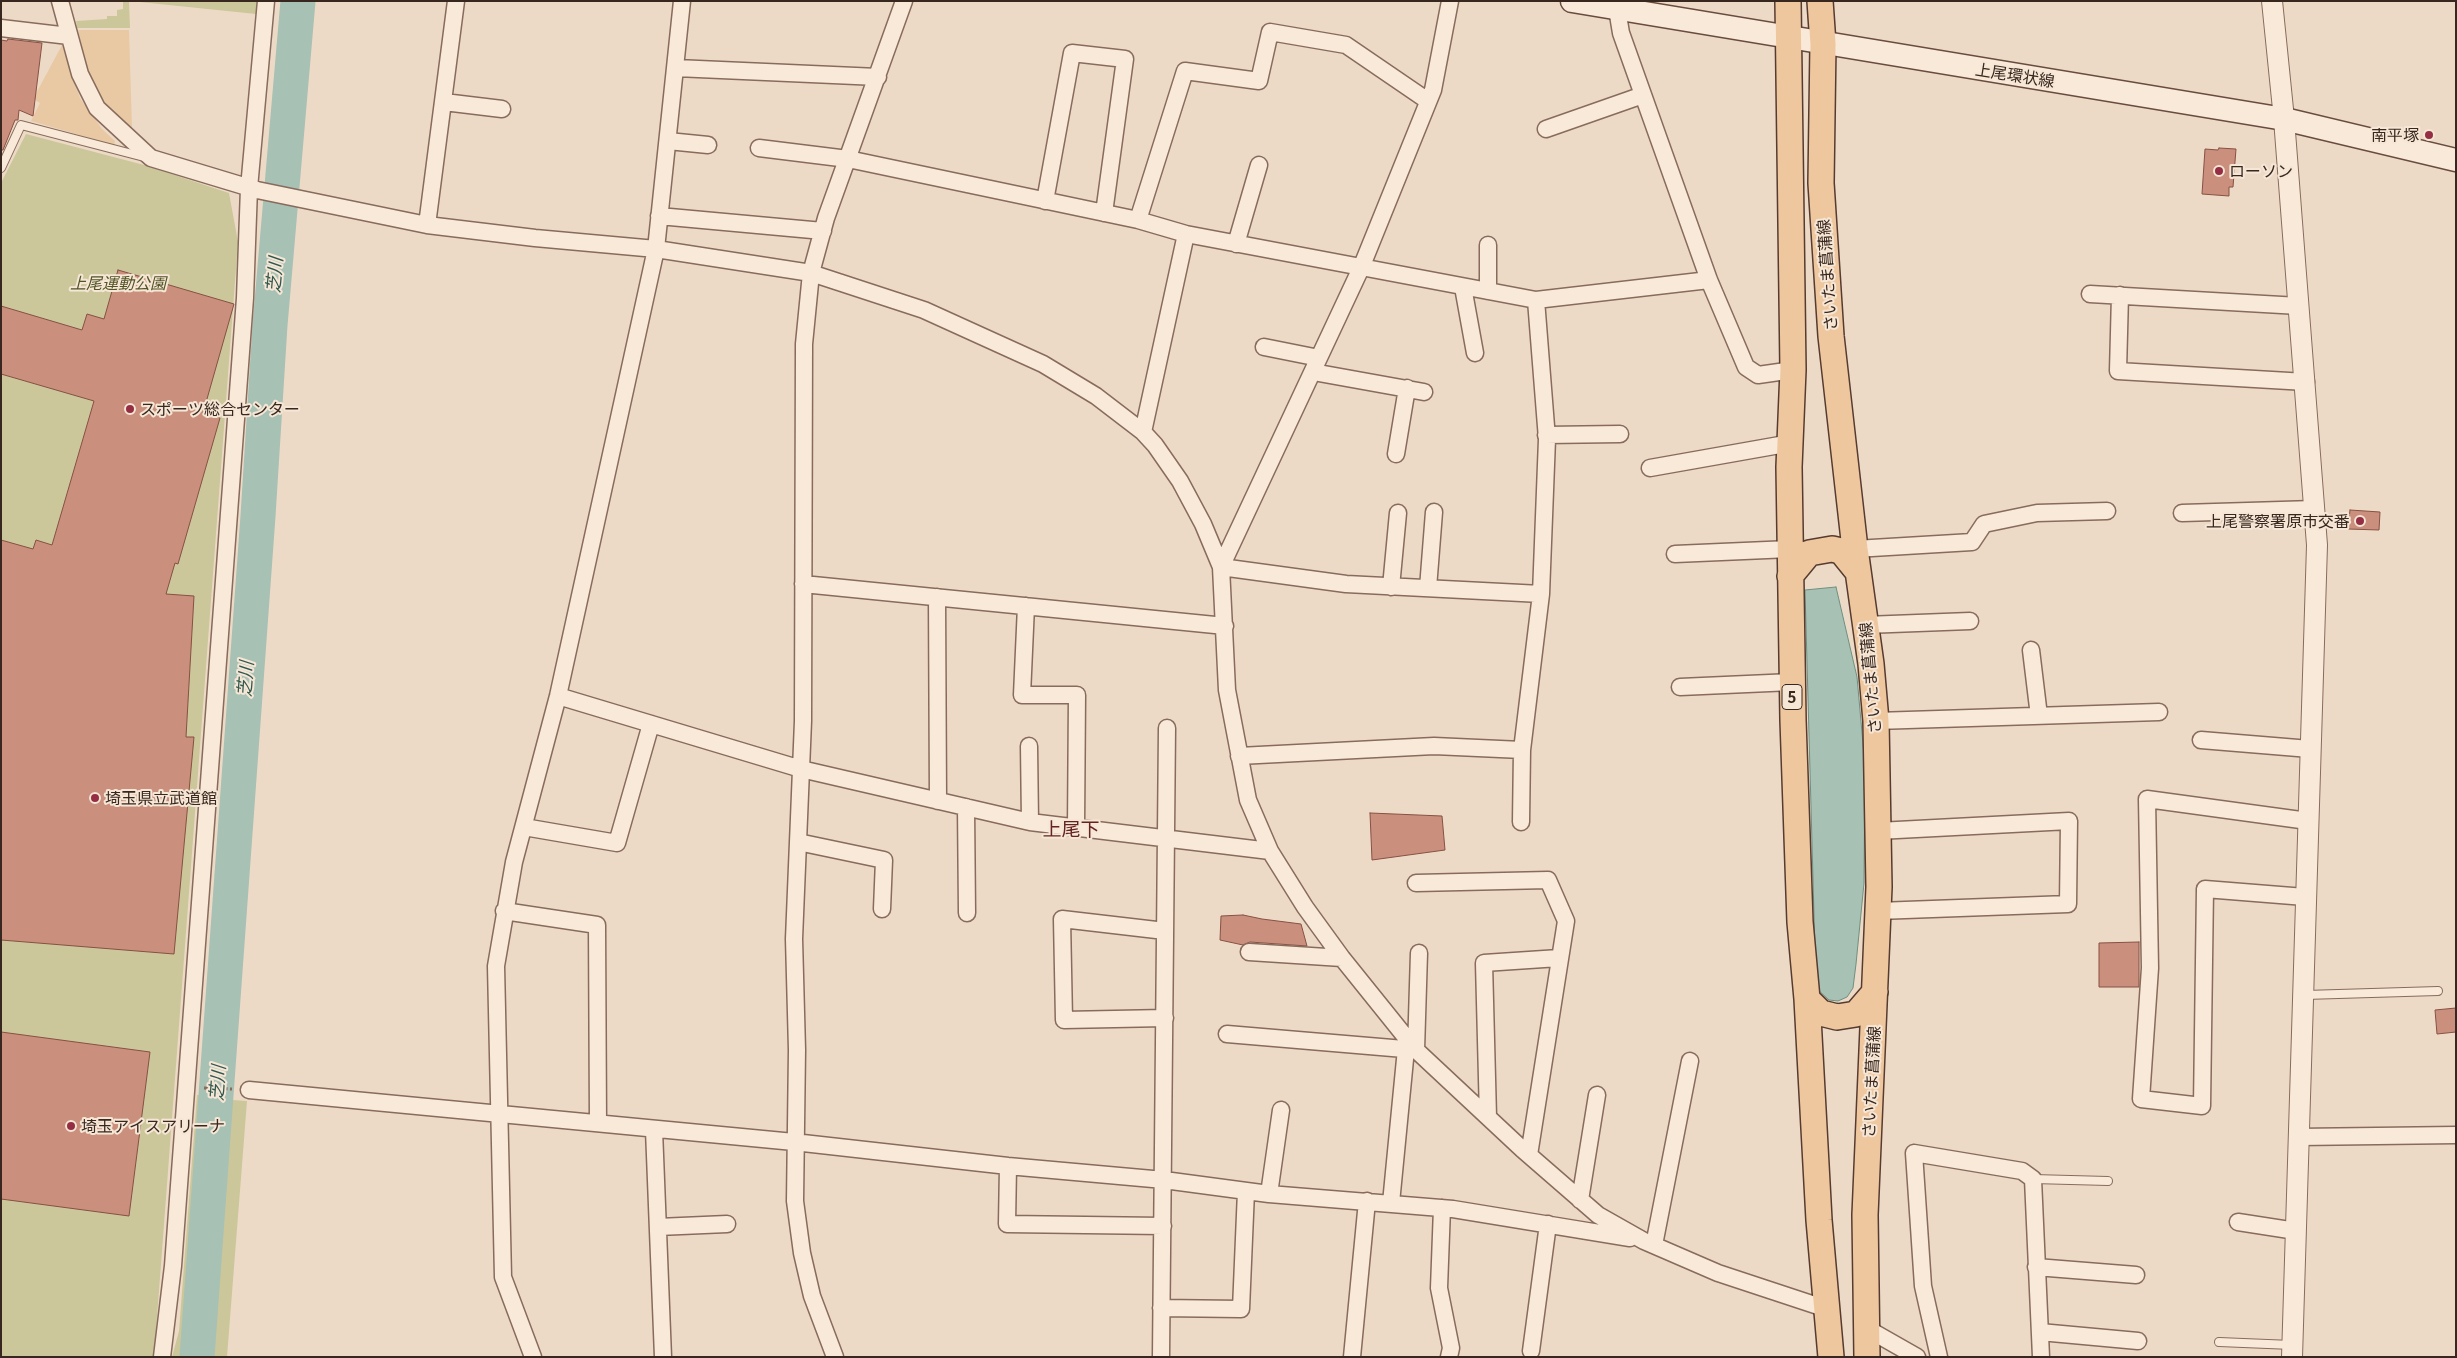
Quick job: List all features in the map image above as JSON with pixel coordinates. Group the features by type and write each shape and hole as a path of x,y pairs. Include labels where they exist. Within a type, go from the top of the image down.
{"main road":[{"name":"上尾環状線","path":"1572,1 1617,9 1658,12 1823,44 2284,119 2456,160"},
{"name":"さいたま菖蒲線","path":"1788,1 1794,370 1790,549 1792,682 1800,922 1807,998 1819,1220 1831,1357"},
{"name":"さいたま菖蒲線","path":"1820,1 1823,44 1821,182 1825,261 1831,336 1876,721 1878,911 1865,1214 1867,1357"},
{"path":"1790,576 1809,553 1826,549 1842,551 1857,561"},
{"path":"1807,998 1821,1012 1837,1017 1856,1014 1875,992"}],"street":[{"path":"60,1 80,74 97,108 151,158 253,189 427,225 656,249 812,273 924,310 1043,364 1096,396 1143,432 1180,481 1203,524 1221,567 1227,690 1248,800 1270,851 1305,907 1411,1049 1598,1215 1649,1243 1718,1274 1827,1309"},
{"path":"162,1357 173,1266 266,1"},
{"path":"427,225 456,1"},
{"path":"533,1357 503,1277 496,966 504,911 558,696 656,249 682,1"},
{"path":"835,1357 812,1296 802,1253 795,1201 794,1142 797,1050 794,939 801,769 804,344 812,273 823,231 904,1"},
{"path":"1221,567 1362,268 1433,90 1450,1"},
{"path":"2272,1 2306,382 2317,545 2292,1351"},
{"path":"1617,9 1621,34 1709,280 1746,367 1758,375 1794,370"},
{"path":"1,28 69,36"},
{"path":"1138,220 1185,71 1259,81 1270,32 1346,45 1428,101"},
{"path":"1045,200 1072,53 1125,59 1104,213"},
{"path":"676,68 878,77"},
{"path":"1546,129 1643,95"},
{"path":"444,102 502,109"},
{"path":"668,141 708,145"},
{"path":"759,148 848,159 1138,220 1186,234 1536,300 1709,280"},
{"path":"1236,244 1259,165"},
{"path":"659,216 823,231"},
{"path":"1143,432 1186,234"},
{"path":"1488,245 1488,291"},
{"path":"1463,286 1475,353"},
{"path":"2090,294 2299,306"},
{"path":"2120,295 2118,372 2306,382"},
{"path":"1521,822 1522,750 1541,594 1546,435 1536,300"},
{"path":"1264,347 1316,365 1424,392"},
{"path":"1396,454 1407,388"},
{"path":"1546,435 1620,434"},
{"path":"1650,468 1791,443"},
{"path":"2182,513 2314,509"},
{"path":"1857,561 1972,542 1984,524 2037,513 2107,511"},
{"path":"1428,588 1434,512"},
{"path":"1391,587 1398,513"},
{"path":"1675,554 1790,549"},
{"path":"1221,567 1346,584 1541,594"},
{"path":"803,584 1225,626"},
{"path":"938,597 938,801"},
{"path":"1026,606 1022,695 1077,695 1076,828"},
{"path":"1866,625 1970,621"},
{"path":"2031,650 2039,716"},
{"path":"1680,687 1792,682"},
{"path":"558,696 801,769 1030,822 1270,851"},
{"path":"1876,721 2159,712"},
{"path":"524,827 617,843 651,724"},
{"path":"1160,1357 1164,1180 1167,728"},
{"path":"2201,740 2310,749"},
{"path":"1029,746 1030,822"},
{"path":"1239,756 1434,746 1522,750"},
{"path":"2305,897 2205,889 2202,1106 2142,1098 2150,968 2146,799 2308,821"},
{"path":"966,807 967,913"},
{"path":"1878,831 2069,821 2068,904 1878,911"},
{"path":"798,842 884,860 882,909"},
{"path":"1416,883 1548,880 1566,921 1529,1155"},
{"path":"504,911 598,925 598,1123"},
{"path":"1165,931 1062,919 1064,1020 1165,1018"},
{"path":"1249,952 1342,958"},
{"path":"1391,1203 1411,1049 1419,953"},
{"path":"1488,1117 1484,962 1559,958"},
{"path":"1227,1034 1411,1049"},
{"path":"1649,1243 1690,1060"},
{"path":"248,1090 794,1142 1008,1166 1164,1180 1269,1194 1367,1200 1442,1208 1548,1224 1649,1243"},
{"path":"1580,1200 1598,1095"},
{"path":"1269,1194 1281,1110"},
{"path":"654,1130 663,1357"},
{"path":"2298,1137 2456,1135"},
{"path":"1939,1357 1923,1286 1914,1153 2022,1171 2033,1180 2041,1357"},
{"path":"1008,1166 1007,1224 1163,1226"},
{"path":"1161,1308 1241,1309 1246,1191"},
{"path":"1352,1357 1367,1200"},
{"path":"1442,1208 1439,1288 1451,1348 1449,1357"},
{"path":"2238,1222 2296,1231"},
{"path":"658,1228 727,1224"},
{"path":"1531,1350 1548,1224"},
{"path":"2036,1267 2136,1275"},
{"path":"1866,1328 1917,1357"},
{"path":"2040,1332 2138,1341"}],"lane":[{"path":"1,168 21,126 151,158"},
{"path":"2302,995 2438,991"},
{"path":"2033,1180 2108,1182"},
{"path":"2219,1342 2292,1351"}],"path":[{"path":"200,1088 248,1090"}],"green space":[{"path":"123,1 129,1 130,28 77,28 76,21 107,19 107,16 117,16 117,10 123,9"},
{"path":"130,1 257,1 256,14"},
{"name":"上尾運動公園","path":"26,134 144,165 229,193 238,242 154,1357 1,1357 1,183"},
{"path":"197,1095 213,1096 193,1357 172,1357 179,1331"},
{"path":"219,1099 247,1101 227,1357 200,1357"}],"sand":[{"path":"78,30 129,30 132,128 111,112 100,96 88,73"},
{"path":"62,45 80,98 102,129 115,141 114,145 31,121 40,103 33,99"}],"shaded area":[{"path":"1836,587 1857,677 1865,766 1864,883 1856,964 1853,988 1847,997 1838,1001 1829,1000 1816,988 1805,590"}],"building":[{"path":"8,39 42,43 33,116 19,110 18,120 15,120 3,150 1,150 1,40 7,41"},
{"path":"2219,148 2236,149 2233,187 2229,187 2229,196 2202,194 2205,149 2218,150"},
{"name":"埼玉県立武道館","path":"118,270 234,304 203,413 220,418 178,564 175,563 166,594 194,596 186,737 194,737 174,954 1,940 1,540 33,549 36,540 52,545 94,401 1,374 1,306 82,330 87,314 104,319"},
{"path":"2350,510 2380,512 2379,530 2348,529"},
{"path":"1370,813 1442,816 1445,850 1372,860"},
{"path":"1243,915 1301,924 1307,946 1250,942 1243,945 1220,940 1221,916"},
{"path":"2139,942 2139,987 2099,987 2099,943"},
{"path":"2456,1008 2456,1032 2437,1034 2435,1010"},
{"name":"埼玉アイスアリーナ","path":"1,1032 150,1052 129,1216 1,1199"}],"waterway":[{"name":"芝川","path":"197,1357 258,516 270,325 298,1"}],"place":[{"name":"南平塚","path":"2429,135"},
{"name":"ローソン","path":"2219,171"},
{"name":"スポーツ総合センター","path":"130,409"},
{"name":"上尾警察署原市交番","path":"2360,521"},
{"name":"埼玉県立武道館","path":"95,798"},
{"name":"埼玉アイスアリーナ","path":"71,1126"}],"district":[{"name":"上尾下","path":"1071,829"}]}
